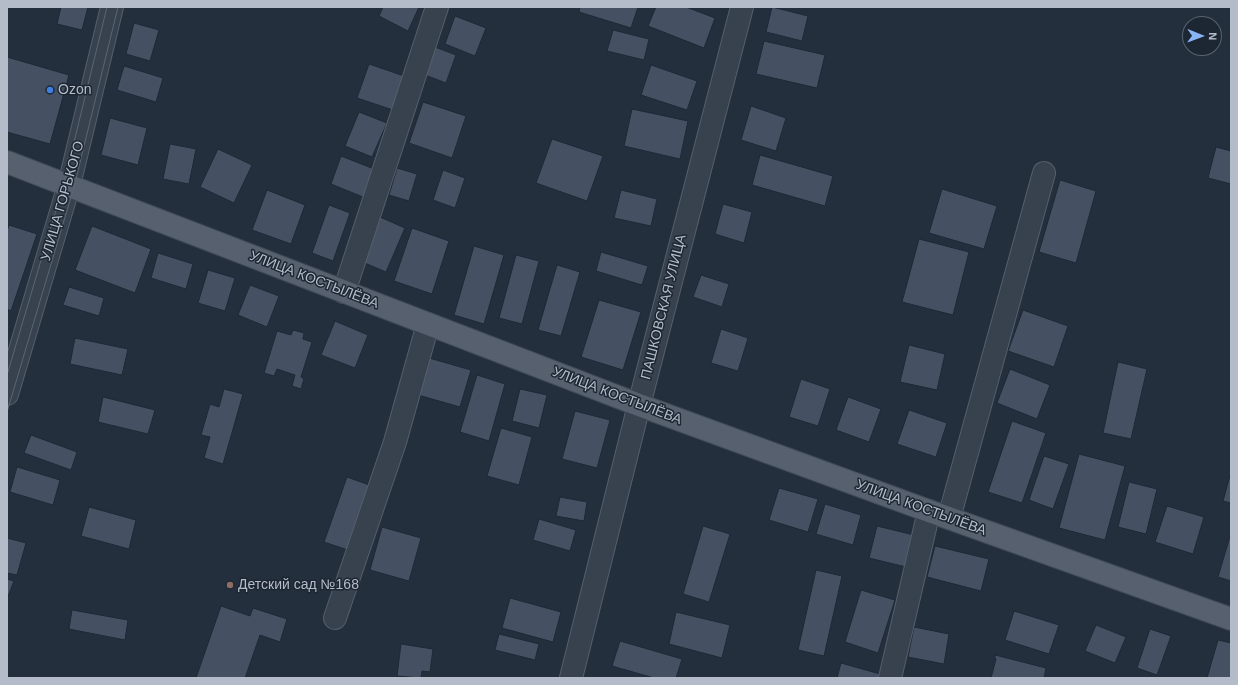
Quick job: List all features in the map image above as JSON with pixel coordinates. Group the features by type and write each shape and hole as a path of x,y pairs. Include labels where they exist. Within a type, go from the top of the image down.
{"main road":[{"name":"УЛИЦА КОСТЫЛЁВА","path":"7,162 639,405 939,515 1231,619"}],"street":[{"name":"УЛИЦА ГОРЬКОГО","path":"7,394 69,185 112,7"},
{"path":"344,292 437,7"},
{"name":"ПАШКОВСКАЯ УЛИЦА","path":"571,678 639,405 742,7"},
{"path":"890,678 1044,173"},
{"path":"335,618 395,442 428,324"}],"building":[{"path":"61,7 88,7 82,30 57,24"},
{"path":"383,7 419,7 408,31 379,16"},
{"path":"580,7 638,7 631,28 579,12"},
{"path":"656,7 686,7 715,18 704,48 648,26"},
{"path":"772,7 808,16 802,41 766,32"},
{"path":"455,16 486,28 475,56 445,44"},
{"path":"134,23 159,30 150,61 126,54"},
{"path":"613,30 649,39 644,60 607,51"},
{"path":"764,41 825,55 817,88 756,74"},
{"path":"435,47 456,55 446,83 425,75"},
{"path":"7,57 69,75 50,144 7,132"},
{"path":"369,64 404,76 393,110 357,98"},
{"path":"651,65 697,81 687,110 641,95"},
{"path":"124,66 163,78 156,102 117,90"},
{"path":"423,102 466,116 452,158 409,143"},
{"path":"751,106 786,118 776,151 741,140"},
{"path":"632,109 688,121 680,159 624,146"},
{"path":"359,112 387,123 372,157 345,146"},
{"path":"110,118 147,128 138,165 101,155"},
{"path":"552,139 603,156 587,201 536,183"},
{"path":"170,144 196,149 189,184 163,179"},
{"path":"1216,147 1231,151 1231,184 1208,178"},
{"path":"218,149 252,165 234,203 200,187"},
{"path":"760,155 833,176 825,206 752,185"},
{"path":"341,156 374,169 363,197 331,184"},
{"path":"397,168 417,174 409,201 389,195"},
{"path":"443,170 465,178 455,208 433,200"},
{"path":"1060,180 1096,191 1076,263 1039,252"},
{"path":"942,189 997,206 984,249 929,233"},
{"path":"267,190 305,205 291,244 252,230"},
{"path":"621,190 657,199 651,226 614,218"},
{"path":"723,204 752,212 744,243 715,234"},
{"path":"329,205 350,213 333,261 312,253"},
{"path":"380,217 405,228 386,272 360,261"},
{"path":"9,225 37,234 11,311 7,309 7,231"},
{"path":"92,226 151,249 135,293 75,270"},
{"path":"412,228 449,241 432,294 394,281"},
{"path":"919,239 969,252 953,315 902,302"},
{"path":"474,246 504,255 484,324 454,315"},
{"path":"601,252 648,266 642,285 596,271"},
{"path":"158,253 193,264 186,289 151,278"},
{"path":"516,255 539,261 522,324 499,318"},
{"path":"557,265 580,272 561,336 538,330"},
{"path":"208,270 235,278 225,311 198,303"},
{"path":"701,275 729,284 722,307 693,297"},
{"path":"250,285 279,296 267,327 238,315"},
{"path":"69,287 104,298 99,316 63,305"},
{"path":"599,300 641,312 623,370 581,357"},
{"path":"1023,310 1068,326 1054,367 1008,351"},
{"path":"335,321 368,335 355,368 321,355"},
{"path":"721,329 748,338 738,371 711,363"},
{"path":"293,330 304,333 303,339 312,342 301,377 304,379 301,389 292,386 295,375 277,369 274,376 264,373 277,331 291,335"},
{"path":"75,338 128,349 122,375 70,364"},
{"path":"909,345 945,354 937,390 900,382"},
{"path":"429,358 471,370 460,407 418,395"},
{"path":"1118,362 1147,369 1131,439 1103,433"},
{"path":"1010,369 1050,385 1037,419 997,403"},
{"path":"477,375 505,384 489,441 460,432"},
{"path":"801,379 830,389 818,426 789,417"},
{"path":"224,389 243,394 223,464 204,458 210,437 201,435 210,404 219,407"},
{"path":"520,389 547,395 539,428 512,421"},
{"path":"103,397 155,410 148,434 98,422"},
{"path":"848,397 881,409 869,442 836,430"},
{"path":"909,410 947,423 936,457 897,444"},
{"path":"575,411 610,420 597,468 562,459"},
{"path":"1012,421 1046,433 1022,503 988,492"},
{"path":"501,428 532,437 519,485 487,476"},
{"path":"31,435 77,452 71,470 24,453"},
{"path":"1079,454 1125,466 1105,540 1059,528"},
{"path":"1044,456 1069,464 1053,509 1029,500"},
{"path":"17,467 60,480 53,505 10,492"},
{"path":"1231,472 1231,503 1223,501"},
{"path":"347,477 372,486 348,550 324,542"},
{"path":"1129,482 1157,489 1146,534 1118,527"},
{"path":"779,488 818,499 808,532 769,520"},
{"path":"560,497 587,502 584,521 556,516"},
{"path":"825,504 861,515 853,545 816,534"},
{"path":"1167,506 1204,517 1193,554 1155,542"},
{"path":"89,507 136,520 129,549 81,536"},
{"path":"539,519 576,530 570,551 533,540"},
{"path":"703,526 730,534 709,602 683,594"},
{"path":"877,526 914,535 906,567 869,558"},
{"path":"382,527 421,538 409,581 370,570"},
{"path":"1231,533 1231,581 1218,577"},
{"path":"7,538 26,543 17,575 7,573"},
{"path":"935,546 989,559 981,591 927,577"},
{"path":"816,570 842,576 824,656 798,650"},
{"path":"7,579 14,581 7,599"},
{"path":"861,590 895,600 878,653 845,642"},
{"path":"510,598 561,612 553,642 502,628"},
{"path":"221,606 250,616 253,608 287,619 280,642 260,635 245,678 196,678"},
{"path":"72,610 128,620 125,640 69,629"},
{"path":"1014,611 1059,625 1049,654 1005,640"},
{"path":"676,612 730,625 722,658 669,644"},
{"path":"1096,625 1126,637 1115,663 1085,651"},
{"path":"914,627 949,634 944,664 908,657"},
{"path":"1150,629 1171,636 1157,675 1137,668"},
{"path":"499,634 539,644 535,660 495,650"},
{"path":"1218,640 1231,643 1231,678 1207,678"},
{"path":"620,641 682,659 676,678 654,678 612,666"},
{"path":"401,644 433,649 430,672 422,671 421,678 397,676"},
{"path":"995,655 1046,668 1044,678 991,678 996,659"},
{"path":"841,663 880,674 879,678 837,678"}],"tram line":[{"path":"7,375 64,183 107,7"},
{"path":"7,412 74,187 118,7"}],"place":[{"name":"Ozon","path":"50,90"},
{"name":"Детский сад №168","path":"230,585"}]}
